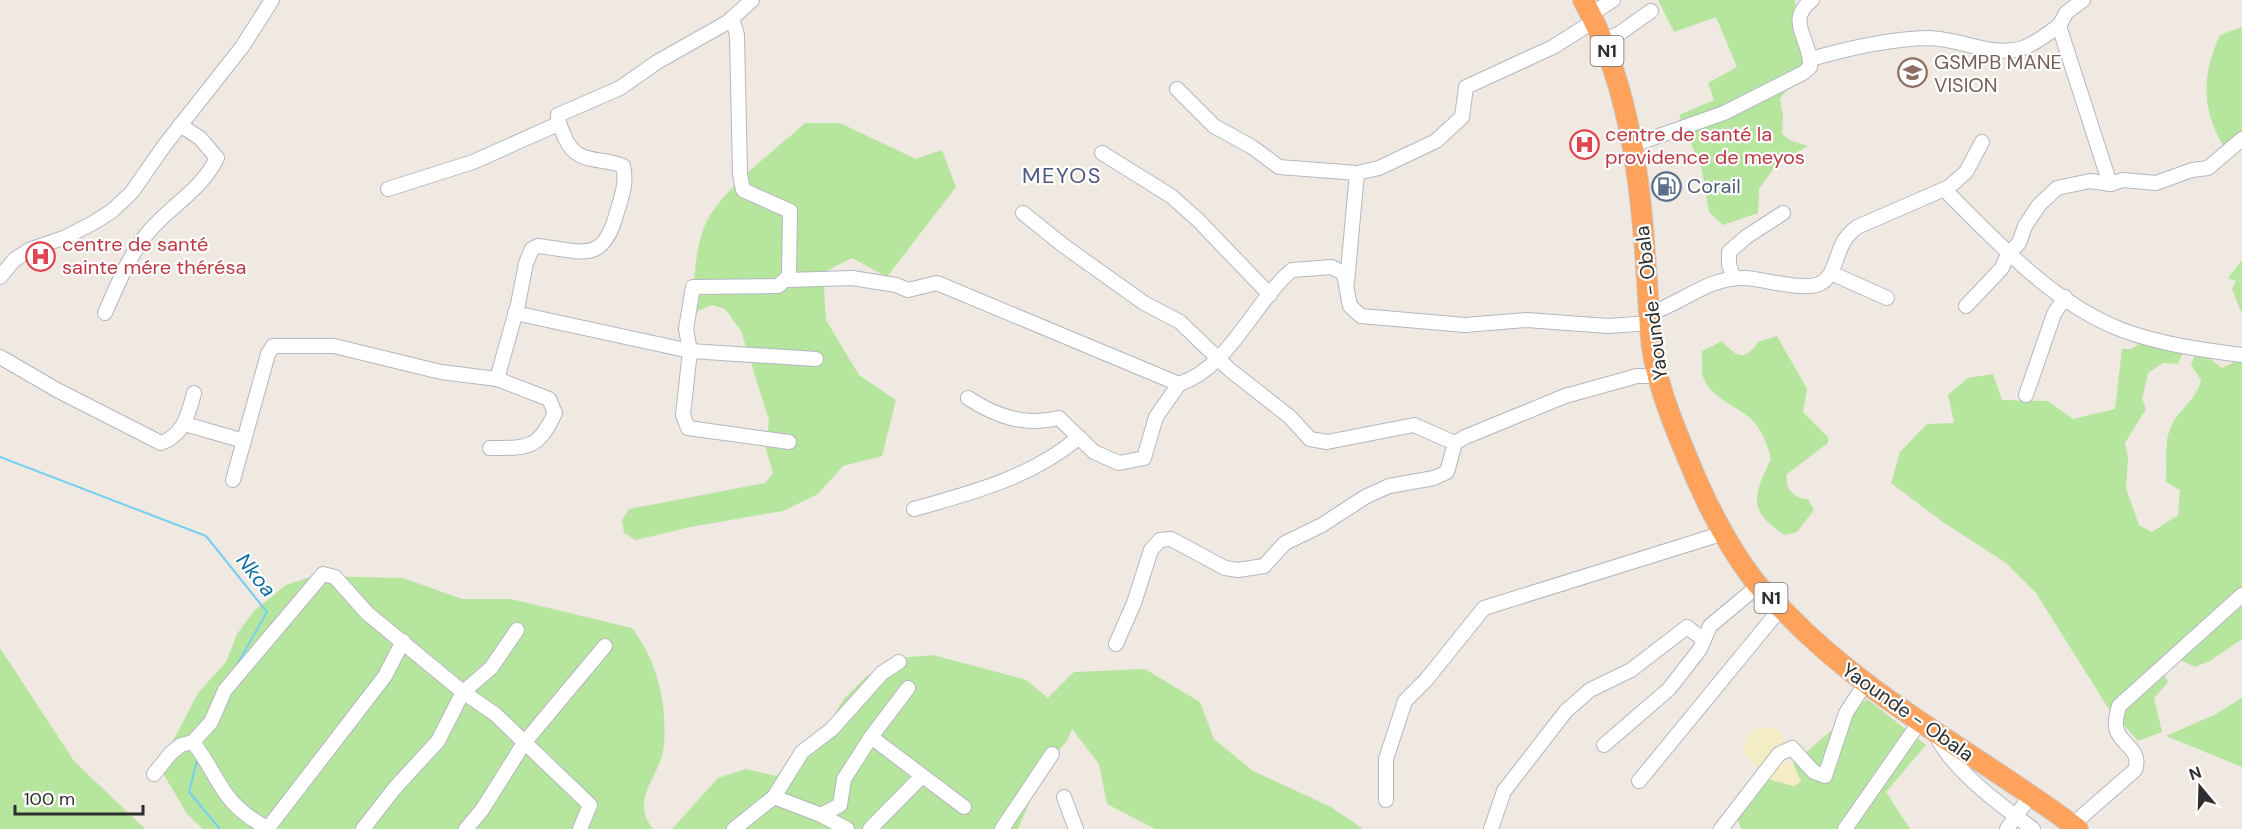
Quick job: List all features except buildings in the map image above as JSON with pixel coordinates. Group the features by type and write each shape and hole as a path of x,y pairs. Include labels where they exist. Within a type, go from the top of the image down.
{"highway":[{"name":"Yaounde - Obala","path":"1589,12 1604,41 1633,145 1657,376 1671,420 1700,490 1724,533 1759,585 1815,644 1865,684 2030,796 2070,826"}],"street":[{"path":"0,277 14,260 31,249 66,237 112,211 132,192 180,125 242,47 272,0"},
{"path":"497,379 526,263 532,249 538,246 585,252 599,248 608,241 621,201 626,178 623,166 611,161 578,155 571,151 558,124 558,115 620,88 657,62 732,18 752,0"},
{"path":"1177,89 1214,126 1252,147 1280,167 1357,173 1379,168 1436,141 1462,117 1466,87 1553,47 1589,12 1613,0"},
{"path":"1633,145 1724,113 1754,100 1803,73 1810,67 1811,59 1798,16 1803,7 1812,0"},
{"path":"1811,59 1858,45 1929,38 1964,42 1998,52 2024,48 2059,26 2066,12 2084,0"},
{"path":"1604,41 1620,33 1651,11"},
{"path":"732,18 737,35 742,190 790,211 790,262 787,280"},
{"path":"2059,26 2110,184"},
{"path":"388,189 473,162 558,124"},
{"path":"105,313 121,276 146,234 209,174 217,158 200,138 180,125"},
{"path":"1966,306 2002,268 2008,254 2019,243 2025,226 2039,205 2057,188 2090,181 2110,184 2123,180 2156,183 2192,170 2208,168 2242,139"},
{"path":"1357,173 1347,282 1350,306 1360,316 1466,324 1527,320 1608,326 1650,318 1704,285 1734,278 1816,285 1831,273 1845,239 1857,227 1944,189 1966,172 1982,142"},
{"path":"1102,153 1171,196 1198,220 1270,295"},
{"path":"1944,189 2008,254 2079,308 2122,330 2192,348 2242,356"},
{"path":"1023,213 1064,246 1144,303 1180,322 1218,358 1290,417 1310,439 1327,442 1414,425 1455,443"},
{"path":"1734,278 1729,252 1746,237 1783,213"},
{"path":"968,398 989,412 1037,423 1059,418 1094,452 1119,463 1144,458 1156,417 1179,384 1189,380 1218,358 1292,270 1332,267 1344,274 1347,282"},
{"path":"1831,273 1887,298"},
{"path":"789,441 688,428 683,415 690,351 686,329 693,287 778,286 787,280 852,278 896,285 908,290 937,283 1179,384"},
{"path":"2026,395 2054,314 2064,297"},
{"path":"515,313 690,351 816,359"},
{"path":"233,480 268,354 273,346 334,346 441,372 497,379 549,399 555,413 544,435 534,444 490,448"},
{"path":"0,357 57,390 161,443 171,439 185,424 194,393"},
{"path":"1116,644 1134,603 1151,550 1160,540 1171,539 1179,542 1226,568 1238,570 1264,566 1286,543 1365,497 1389,486 1434,478 1448,472 1455,443 1505,418 1565,396 1637,376 1657,376"},
{"path":"185,424 244,441"},
{"path":"914,509 1004,480 1058,455 1078,437"},
{"path":"1386,800 1386,759 1390,740 1405,701 1426,680 1484,608 1724,533"},
{"path":"154,774 171,753 181,745 193,742 211,722 225,690 295,611 323,574 335,577 367,613 463,692 495,714 590,805 580,829"},
{"path":"1604,745 1670,689 1704,640 1710,626 1759,585"},
{"path":"2070,826 2135,770 2136,753 2117,732 2116,719 2119,706 2242,594"},
{"path":"1640,781 1781,608"},
{"path":"1491,829 1504,791 1566,711 1590,690 1631,670 1687,627 1704,640"},
{"path":"363,829 394,789 438,741 463,692 491,668 517,630"},
{"path":"193,742 229,801 253,822 268,829 385,675 403,641"},
{"path":"466,829 482,810 524,743 605,646"},
{"path":"734,829 774,797 802,752 832,729 882,673 899,662"},
{"path":"1721,829 1779,754 1792,748 1814,772 1825,776 1846,713 1865,684"},
{"path":"821,815 840,805 844,779 871,737 908,688"},
{"path":"1845,829 1926,727 1958,765 2032,829"},
{"path":"871,737 964,807"},
{"path":"1002,829 1052,754"},
{"path":"870,829 922,776"},
{"path":"2007,829 2030,796"},
{"path":"774,797 821,815 847,829"},
{"path":"1064,797 1076,829"}],"green space":[{"path":"1658,0 1795,0 1796,35 1809,77 1786,91 1780,99 1783,117 1782,134 1791,141 1808,146 1778,163 1759,189 1758,213 1723,225 1709,212 1702,170 1679,115 1714,100 1708,83 1737,67 1716,17 1674,32"},
{"path":"2242,27 2242,145 2223,145 2211,118 2206,91 2207,77 2220,35"},
{"path":"805,123 840,123 916,159 942,150 956,187 887,277 852,258 823,273 826,320 859,375 896,400 882,456 843,466 818,494 783,511 690,527 636,540 624,533 622,520 629,509 765,483 773,473 766,450 769,420 741,331 725,309 712,305 693,313 695,271 703,230 710,215 748,172"},
{"path":"2242,260 2242,314 2232,289 2236,281 2228,278"},
{"path":"1777,336 1807,389 1803,412 1828,437 1828,443 1787,474 1787,483 1794,495 1808,499 1814,510 1797,532 1785,535 1764,518 1757,501 1761,483 1771,459 1764,437 1750,418 1718,396 1707,385 1703,376 1701,352 1722,341 1736,354 1745,355 1758,342"},
{"path":"2146,339 2184,350 2178,364 2163,363 2148,373 2142,399 2146,409 2125,443 2128,459 2126,488 2139,525 2152,532 2178,515 2180,490 2166,482 2167,441 2173,422 2199,387 2201,380 2191,365 2197,349 2222,368 2242,358 2242,639 2210,661 2195,667 2176,658 2161,668 2168,682 2154,698 2162,732 2138,741 2107,706 2036,593 2006,563 1943,522 1891,483 1900,452 1927,424 1954,423 1948,395 1968,378 1993,374 2002,400 2048,401 2073,419 2115,409 2122,349 2131,349"},
{"path":"313,576 403,578 462,599 511,599 632,628 654,668 664,713 662,756 648,787 644,807 646,818 653,829 203,829 187,814 164,775 163,760 198,693 226,662 237,634 254,611 286,585"},
{"path":"0,648 74,761 145,829 0,829"},
{"path":"933,655 1026,680 1048,698 1074,672 1145,669 1200,702 1214,739 1253,771 1331,807 1363,829 1155,829 1107,804 1099,764 1072,729 1067,741 1045,766 1018,829 672,829 718,778 746,769 776,776 814,746 844,699 867,676 899,658"},
{"path":"2242,698 2242,767 2166,736 2214,715"},
{"path":"1867,699 1926,745 1886,792 1910,829 1741,829 1732,804 1760,770 1768,779 1794,786 1801,781 1793,764"}],"sand":[{"path":"1764,727 1779,729 1789,754 1786,764 1793,764 1801,781 1794,786 1768,779 1743,753 1748,732"}],"waterway":[{"name":"Nkoa","path":"0,457 206,536 267,612 234,670"},
{"name":"Nkoa","path":"198,757 189,792 220,829"}],"place":[{"name":"GSMPB MANE VISION","path":"1913,73"},
{"name":"centre de santé la providence de meyos","path":"1584,145"},
{"name":"Corail","path":"1666,186"},
{"name":"centre de santé sainte mére thérésa","path":"41,256"}],"district":[{"name":"MEYOS","path":"1062,175"}]}
